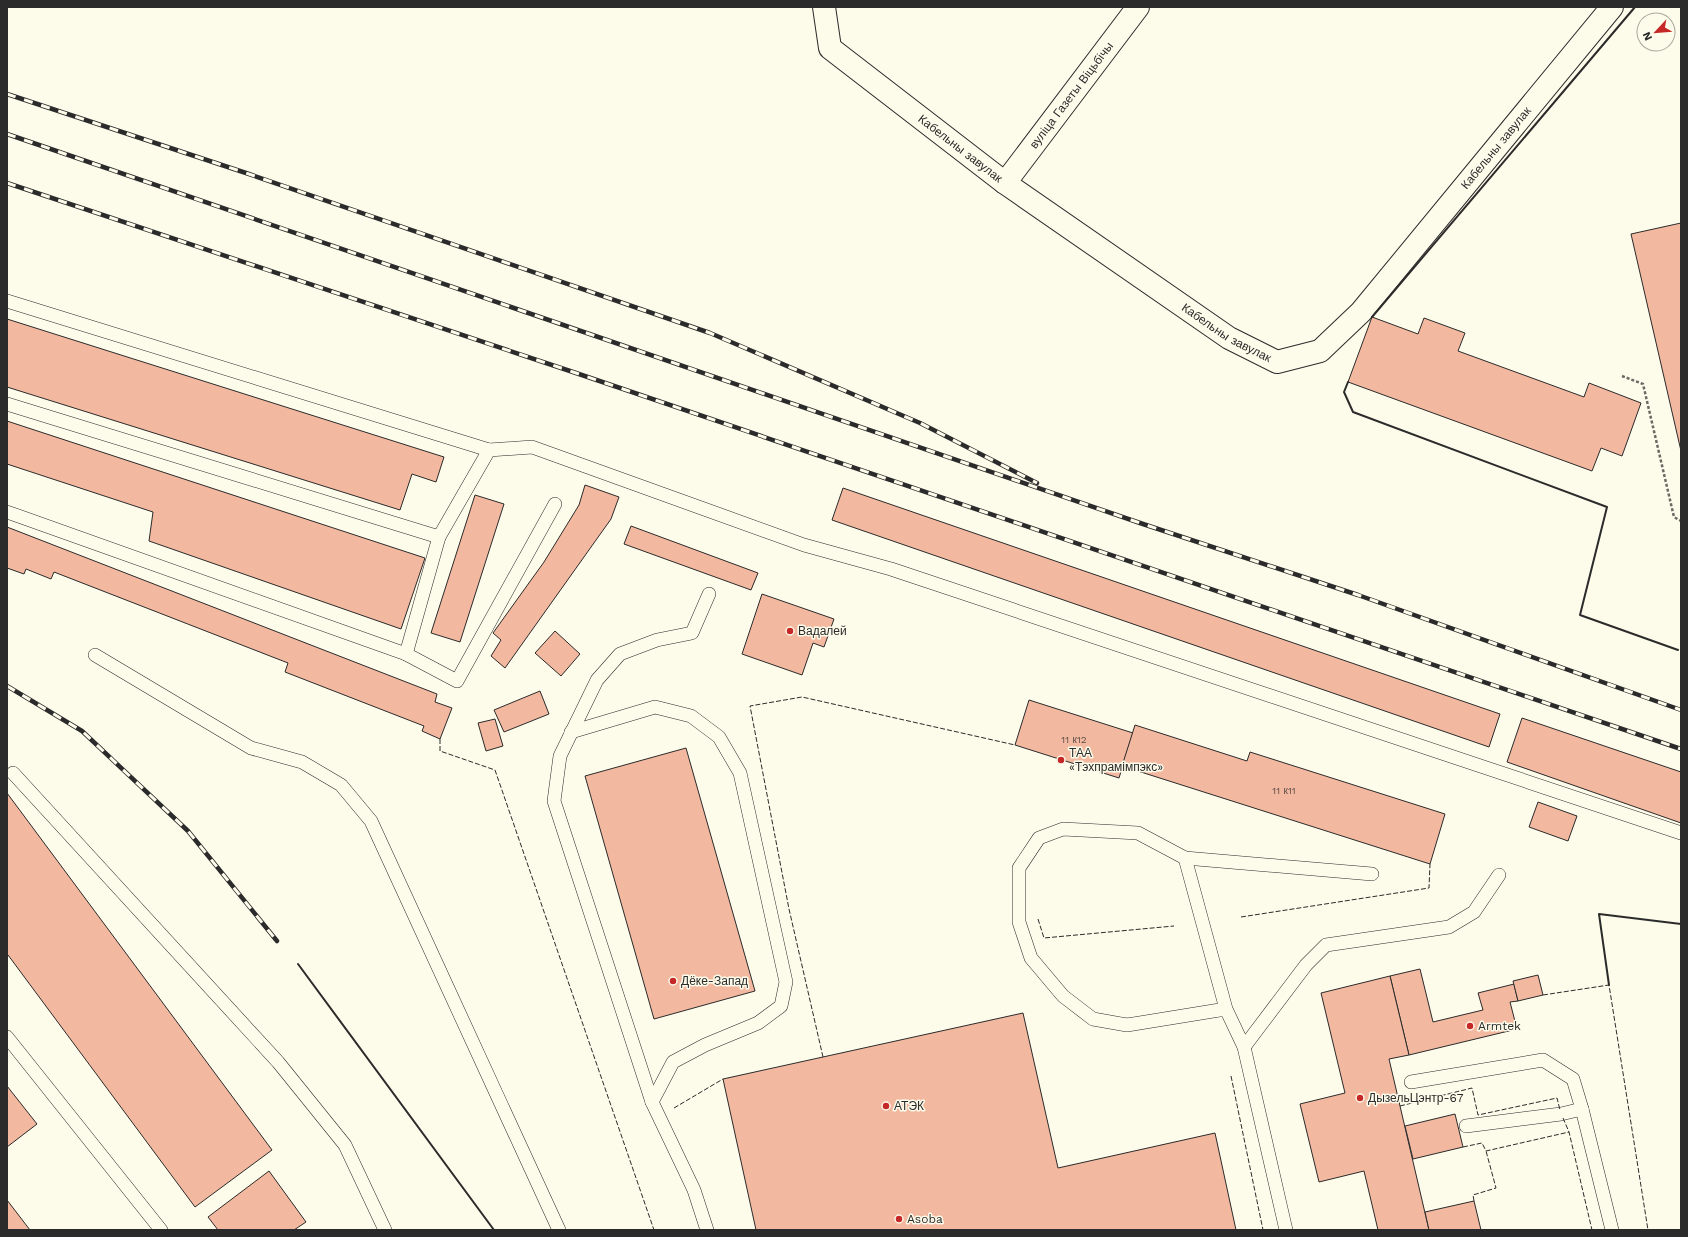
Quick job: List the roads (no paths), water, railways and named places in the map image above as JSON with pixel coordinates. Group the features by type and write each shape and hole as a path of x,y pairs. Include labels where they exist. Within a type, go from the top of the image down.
{"street":[{"name":"Кабельны завулак","path":"824,7 830,48 1004,183 1236,341 1277,362 1320,351 1361,312 1612,7"},
{"name":"вуліца Газеты Віцьбічы","path":"1004,183 1138,7"}],"lane":[{"path":"7,301 489,450 532,447 804,545 891,569 1681,833"},
{"path":"7,404 440,537"},
{"path":"406,654 440,537 489,450"},
{"path":"7,512 406,654 457,681 554,504"},
{"path":"707,1230 694,1190 652,1102 554,801 560,756 597,680 620,654 657,640 692,633 709,594"},
{"path":"95,655 251,748 302,762 341,785 371,821 559,1230"},
{"path":"572,732 655,707 692,716 719,737 740,774 786,982 781,1006 758,1024 705,1045 673,1062 652,1102"},
{"path":"13,773 278,1062 344,1145 385,1230"},
{"path":"1226,1009 1127,1025 1093,1019 1063,996 1031,958 1019,922 1019,868 1039,838 1063,829 1138,833 1185,858 1372,874"},
{"path":"1185,858 1226,1009 1244,1047 1286,1230"},
{"path":"1244,1047 1306,965 1326,945 1449,927 1474,912 1499,875"},
{"path":"7,1037 161,1230"},
{"path":"1411,1082 1543,1060 1573,1079 1582,1109 1612,1230"},
{"path":"1466,1126 1561,1114 1582,1109"}],"railway":[{"path":"7,94 246,173 710,333 920,423 1037,483"},
{"path":"7,134 1143,524 1358,595 1681,710"},
{"path":"7,183 573,372 1681,749"},
{"path":"7,686 82,731 188,831 277,941"}],"place":[{"name":"Вадалей","path":"790,631"},
{"name":"ТАА «Тэхпрамімпэкс»","path":"1061,760"},
{"name":"Дёке-Запад","path":"673,981"},
{"name":"Armtek","path":"1470,1026"},
{"name":"ДызельЦэнтр-67","path":"1360,1098"},
{"name":"АТЭК","path":"886,1106"},
{"name":"Asoba","path":"899,1219"}]}
